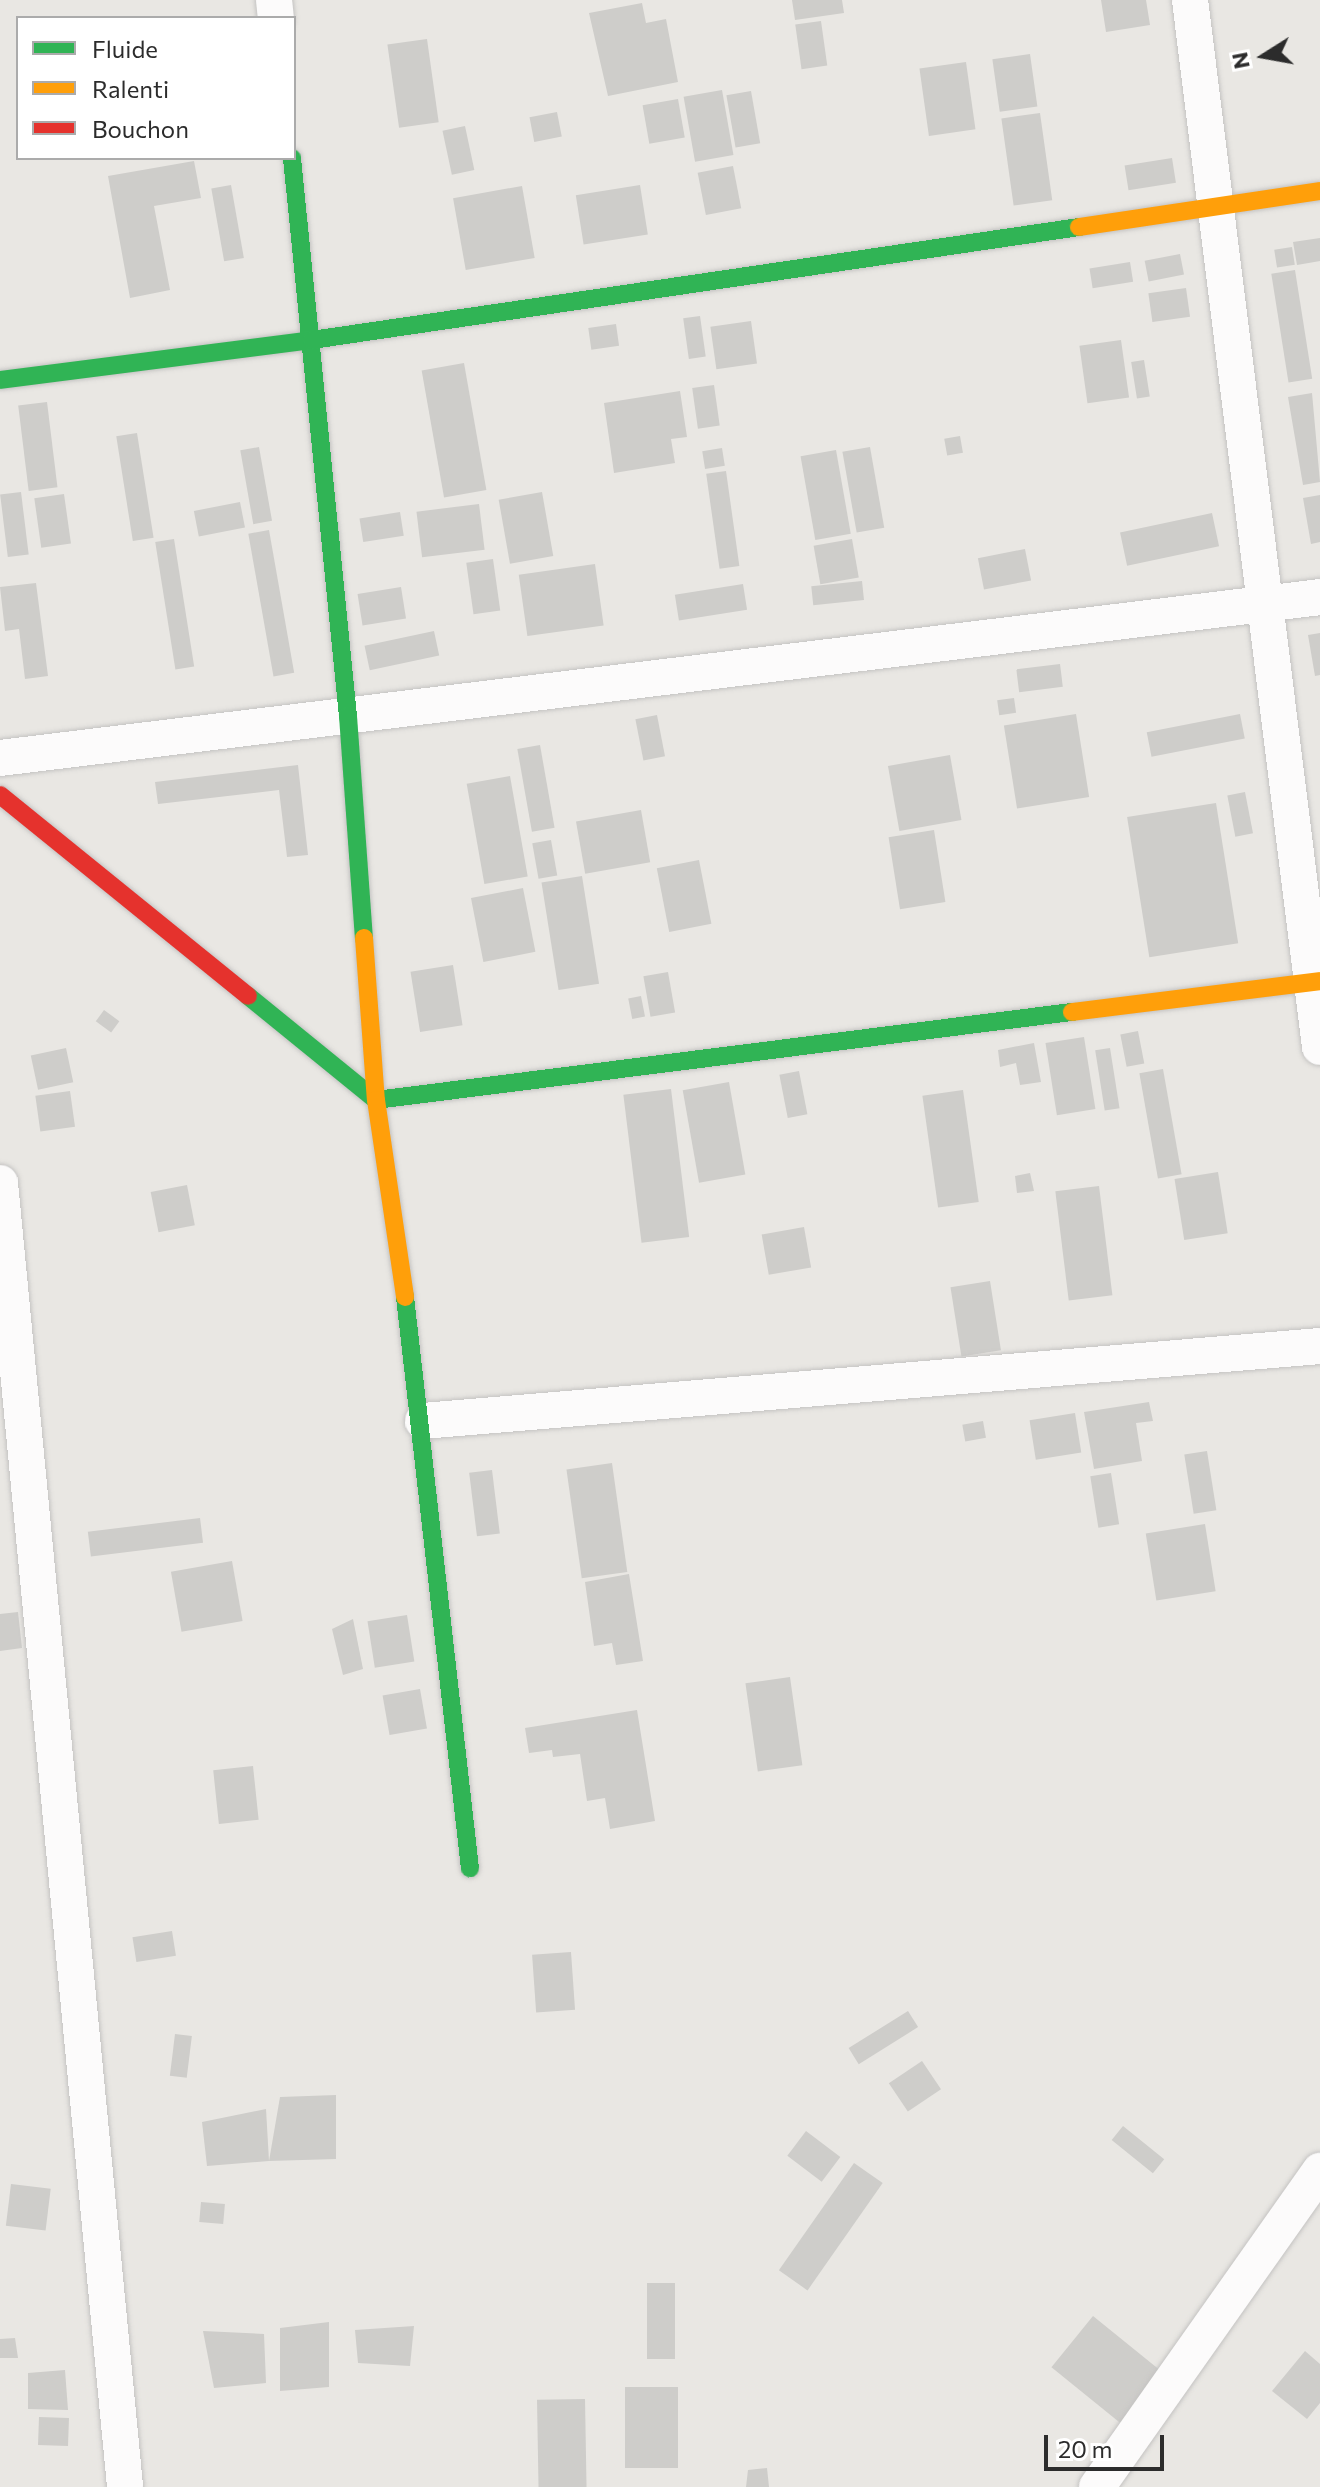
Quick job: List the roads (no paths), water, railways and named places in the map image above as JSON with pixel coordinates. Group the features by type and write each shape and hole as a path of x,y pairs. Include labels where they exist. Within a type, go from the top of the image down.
{"street":[{"path":"1190,0 1265,604 1316,981 1320,1047"},
{"path":"292,160 348,716 376,1100 423,1421 470,1868"},
{"path":"0,380 312,340 1215,203 1320,191"},
{"path":"0,758 1320,597"},
{"path":"0,795 376,1100 1316,981"},
{"path":"0,1183 125,2487"},
{"path":"423,1421 1320,1346"},
{"path":"1097,2487 1320,2171"}]}
